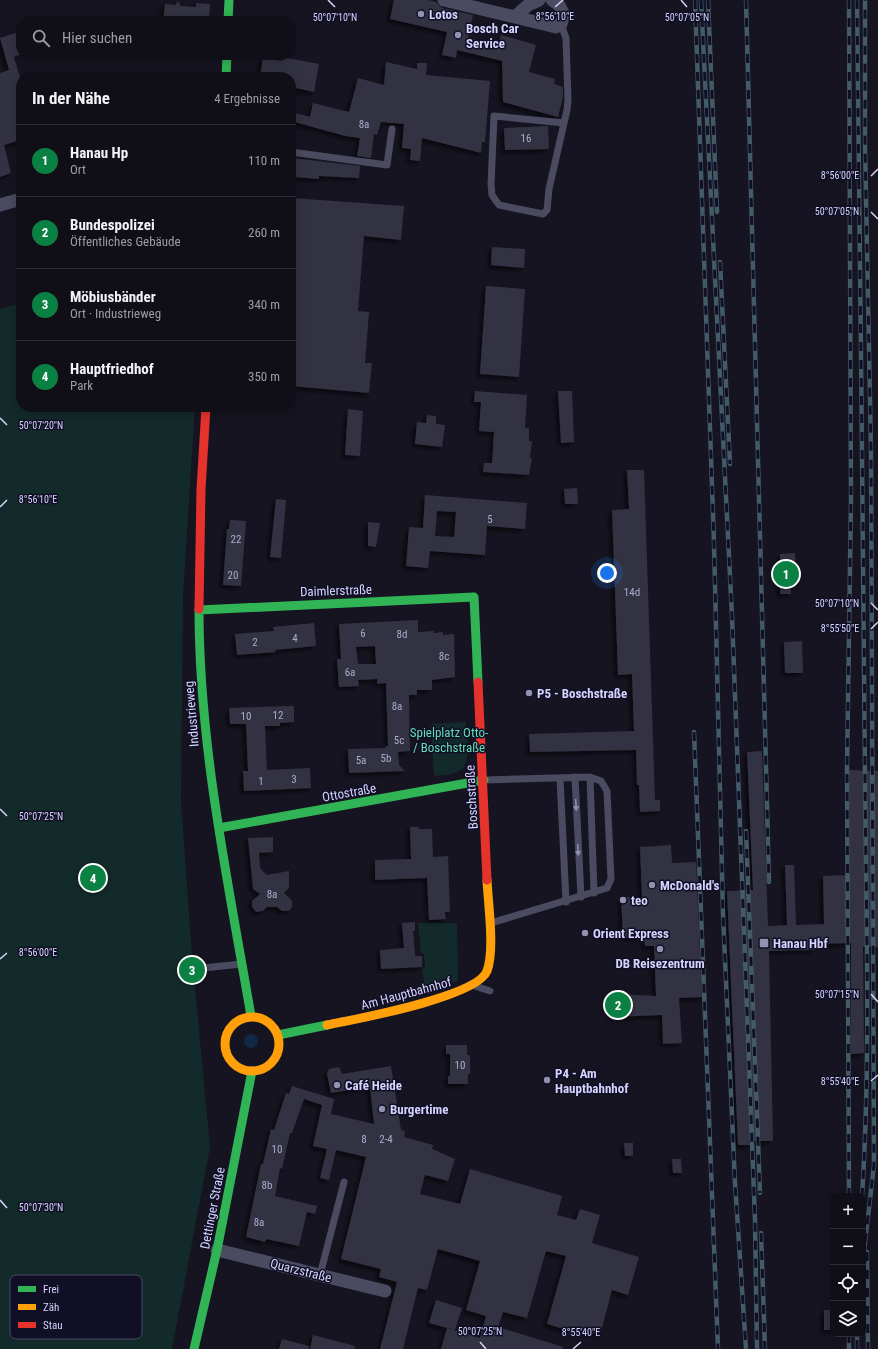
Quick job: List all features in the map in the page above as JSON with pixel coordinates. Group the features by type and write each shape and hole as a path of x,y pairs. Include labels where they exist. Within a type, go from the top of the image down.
{"street":[{"path":"228,16 229,0"},
{"path":"444,0 516,16 556,27 561,24 563,12 559,5 552,0"},
{"path":"516,16 528,5 539,0"},
{"path":"226,72 227,60"},
{"path":"0,205 16,200"},
{"name":"Industrieweg","path":"206,412 201,490 199,610 200,677 204,731 251,1016"},
{"name":"Daimlerstraße","path":"199,610 474,597"},
{"name":"Boschstraße","path":"474,597 478,700 484,780 489,924"},
{"name":"Ottostraße","path":"219,828 484,780"},
{"name":"Am Hauptbahnhof","path":"278,1035 367,1017 445,996 473,986 485,975 489,964 489,924"},
{"path":"251,1016 263,1019 272,1025 278,1035 278,1051 274,1060 267,1066 252,1071 238,1067 230,1060 225,1051 224,1042 227,1031 240,1019 251,1016"},
{"name":"Dettinger Straße","path":"194,1349 217,1250 252,1071"},
{"name":"Quarzstraße","path":"217,1250 385,1291"}],"lane":[{"path":"561,24 566,38 568,100 564,123 549,190 547,210 543,214 499,205 492,195 491,184 494,116 564,123"},
{"path":"296,153 387,165 392,129"},
{"path":"484,780 590,777 601,781 607,791 610,879 607,888 566,902 489,924"},
{"path":"590,777 594,893"},
{"path":"560,778 566,902"},
{"path":"575,778 581,897"},
{"path":"193,969 242,964"},
{"path":"473,986 490,992"},
{"path":"320,1275 344,1182"}],"green space":[{"path":"16,304 16,412 195,412 183,595 181,801 192,956 210,1147 172,1349 0,1349 0,309"},
{"name":"Spielplatz Otto- / Boschstraße","path":"466,722 468,749 466,762 459,771 447,775 434,776 431,724"},
{"path":"418,923 457,923 458,981 425,988 422,969 425,968 424,954 421,953"}],"water":[{"path":"248,1034 254,1034 258,1038 258,1044 254,1048 248,1048 244,1044 244,1038"}],"building":[{"path":"394,0 428,0 436,2 442,8 473,15 468,38 498,45 501,35 536,45 529,72 555,79 554,84 563,87 563,97 558,117 503,102 502,61 457,50 456,58 442,55 447,32 390,19"},
{"path":"178,1 181,6 196,7 196,3 210,4 209,16 164,16 165,4 175,5"},
{"path":"16,33 16,56 14,57 18,72 16,72 16,141 4,145 11,173 0,177 0,73 9,70 0,38"},
{"path":"263,60 296,60 319,64 314,92 296,88 296,72 261,72"},
{"path":"386,62 417,69 417,63 427,63 426,75 490,81 485,142 482,142 481,153 422,138 420,161 410,160 411,149 402,148 404,124 381,122 377,135 374,134 371,158 357,156 360,138 345,136 296,122 296,113 310,117 313,103 349,112 358,78 384,85"},
{"path":"548,126 549,149 505,150 504,128"},
{"path":"296,159 360,166 359,178 319,176 319,179 296,177"},
{"path":"296,198 404,206 401,240 364,236 358,311 369,312 365,363 372,363 369,393 296,386"},
{"path":"492,247 525,249 524,268 491,265"},
{"path":"486,286 525,289 519,377 480,374"},
{"path":"475,391 527,395 525,428 529,428 529,441 532,441 530,458 532,458 529,475 483,472 484,463 492,463 494,432 479,431 481,402 474,402"},
{"path":"558,391 572,391 574,442 561,443"},
{"path":"348,409 363,411 360,456 345,455"},
{"path":"427,415 436,416 436,424 445,425 442,447 415,444 417,422 426,423"},
{"path":"627,470 644,470 655,800 660,800 660,811 640,812 639,785 637,785 636,750 530,752 529,734 634,731 632,674 618,675 612,510 629,509"},
{"path":"577,488 578,504 565,504 564,489"},
{"path":"425,495 527,503 525,529 487,526 485,555 430,551 428,568 406,566 409,527 423,528","holes":["437,511 456,512 454,537 435,536"]},
{"path":"276,499 286,500 281,558 270,557"},
{"path":"230,520 246,521 241,586 223,585 227,529 229,529"},
{"path":"368,522 380,523 376,547 368,546"},
{"path":"795,553 796,573 790,573 791,594 780,594 780,554"},
{"path":"418,620 418,632 434,631 434,633 443,632 443,635 454,634 455,677 432,680 432,690 417,690 417,695 409,695 410,751 398,752 399,765 405,771 349,773 348,749 386,748 385,746 388,746 386,683 377,684 377,679 358,680 359,686 339,687 337,659 341,659 339,624","holes":["375,646 376,664 358,664 356,647"]},
{"path":"314,623 316,646 275,650 276,652 237,655 235,634 274,631 273,627"},
{"path":"802,641 803,673 785,673 784,642"},
{"path":"294,706 294,722 280,723 280,726 265,726 267,770 310,768 311,788 244,791 243,771 248,771 246,724 230,724 229,708"},
{"path":"762,751 768,926 787,925 785,865 794,865 796,925 824,924 823,876 850,875 849,770 878,771 878,947 863,947 864,1053 851,1054 851,943 815,944 815,950 769,951 773,1141 749,1141 750,1145 738,1145 727,891 753,890 747,752"},
{"path":"410,827 432,829 433,857 448,856 450,912 445,912 446,919 429,920 427,878 375,880 375,860 411,859"},
{"path":"273,837 273,852 259,853 260,868 267,875 289,871 289,888 284,893 292,901 292,907 289,911 282,911 277,907 267,907 263,911 256,912 252,907 252,901 260,894 253,889 248,838"},
{"path":"671,845 672,863 696,862 702,997 679,998 682,1043 663,1044 662,1015 614,1017 613,994 656,996 654,946 645,946 644,937 623,938 621,897 642,897 640,847"},
{"path":"415,922 415,931 413,931 415,956 422,956 422,967 381,969 380,950 404,948 402,923"},
{"path":"446,1045 467,1045 467,1055 470,1055 470,1074 468,1074 468,1084 448,1084 448,1076 450,1076 450,1054 446,1054"},
{"path":"391,1066 401,1130 405,1131 404,1137 433,1145 432,1149 455,1159 448,1181 425,1175 420,1194 460,1204 470,1169 562,1196 557,1215 576,1220 580,1209 600,1215 592,1243 639,1257 628,1295 612,1290 600,1335 568,1326 567,1330 547,1324 566,1256 546,1251 527,1318 503,1312 498,1327 563,1347 562,1349 441,1349 447,1328 480,1338 486,1316 466,1310 480,1261 438,1249 427,1290 418,1288 403,1349 380,1349 397,1282 379,1277 381,1269 341,1259 366,1157 336,1150 329,1180 320,1178 327,1149 313,1146 322,1105 304,1099 292,1133 290,1133 282,1169 280,1168 275,1196 317,1206 315,1214 307,1212 299,1246 266,1239 265,1242 246,1237 261,1164 263,1164 271,1129 274,1130 286,1093 289,1094 292,1086 334,1099 331,1114 374,1124 370,1087 331,1093 327,1074 329,1069 339,1067 342,1074"},
{"path":"624,1143 633,1143 633,1156 625,1156"},
{"path":"672,1159 681,1159 682,1173 673,1173"},
{"path":"436,1300 462,1308 455,1330 429,1323"},
{"path":"824,1310 830,1310 830,1330 824,1330"},
{"path":"313,1335 355,1346 354,1349 310,1349"},
{"path":"282,1339 309,1346 309,1349 279,1349"}],"railway":[{"path":"695,0 714,543 723,914 735,1183 746,1349"},
{"path":"701,0 732,616 755,1220 757,1349"},
{"path":"708,0 717,212"},
{"path":"746,0 769,882"},
{"path":"849,0 851,500 847,770 849,1193"},
{"path":"857,0 867,986 865,1143 862,1193"},
{"path":"865,0 865,146 871,450 874,1165 866,1234"},
{"path":"720,262 730,464"},
{"path":"694,732 718,1349"},
{"path":"746,831 760,1193"},
{"path":"761,1233 765,1349"},
{"path":"867,1252 868,1349"},
{"path":"849,1337 849,1349"},
{"path":"857,1337 857,1349"}],"traffic: fast":[{"path":"228,16 229,0"},
{"path":"226,72 227,60"},
{"path":"199,610 474,597 478,682"},
{"path":"199,609 200,660 209,762 224,864 251,1016"},
{"path":"219,828 484,780"},
{"path":"278,1035 327,1025"},
{"path":"194,1349 217,1250 252,1071"}],"traffic: slow":[{"path":"327,1025 414,1006 462,990 478,981 487,971 491,951 487,880"},
{"path":"247,1017 257,1017 267,1021 275,1029 279,1039 279,1044 279,1049 275,1059 267,1067 257,1071 247,1071 237,1067 229,1059 225,1049 225,1039 229,1029 237,1021 247,1017"}],"traffic: jam":[{"path":"199,609 201,489 206,412"},
{"path":"478,682 487,880"}],"place":[{"name":"Lotos","path":"421,14"},
{"name":"Bosch Car Service","path":"458,35"},
{"name":"Hanau Hp","path":"786,574"},
{"name":"P5 - Boschstraße","path":"529,693"},
{"name":"Hauptfriedhof","path":"93,878"},
{"name":"McDonald's","path":"652,885"},
{"name":"teo","path":"623,900"},
{"name":"Orient Express","path":"585,933"},
{"name":"Hanau Hbf","path":"764,943"},
{"name":"DB Reisezentrum","path":"660,949"},
{"name":"Möbiusbänder","path":"192,970"},
{"name":"Bundespolizei","path":"618,1005"},
{"name":"P4 - Am Hauptbahnhof","path":"547,1080"},
{"name":"Café Heide","path":"337,1085"},
{"name":"Burgertime","path":"382,1109"}]}
